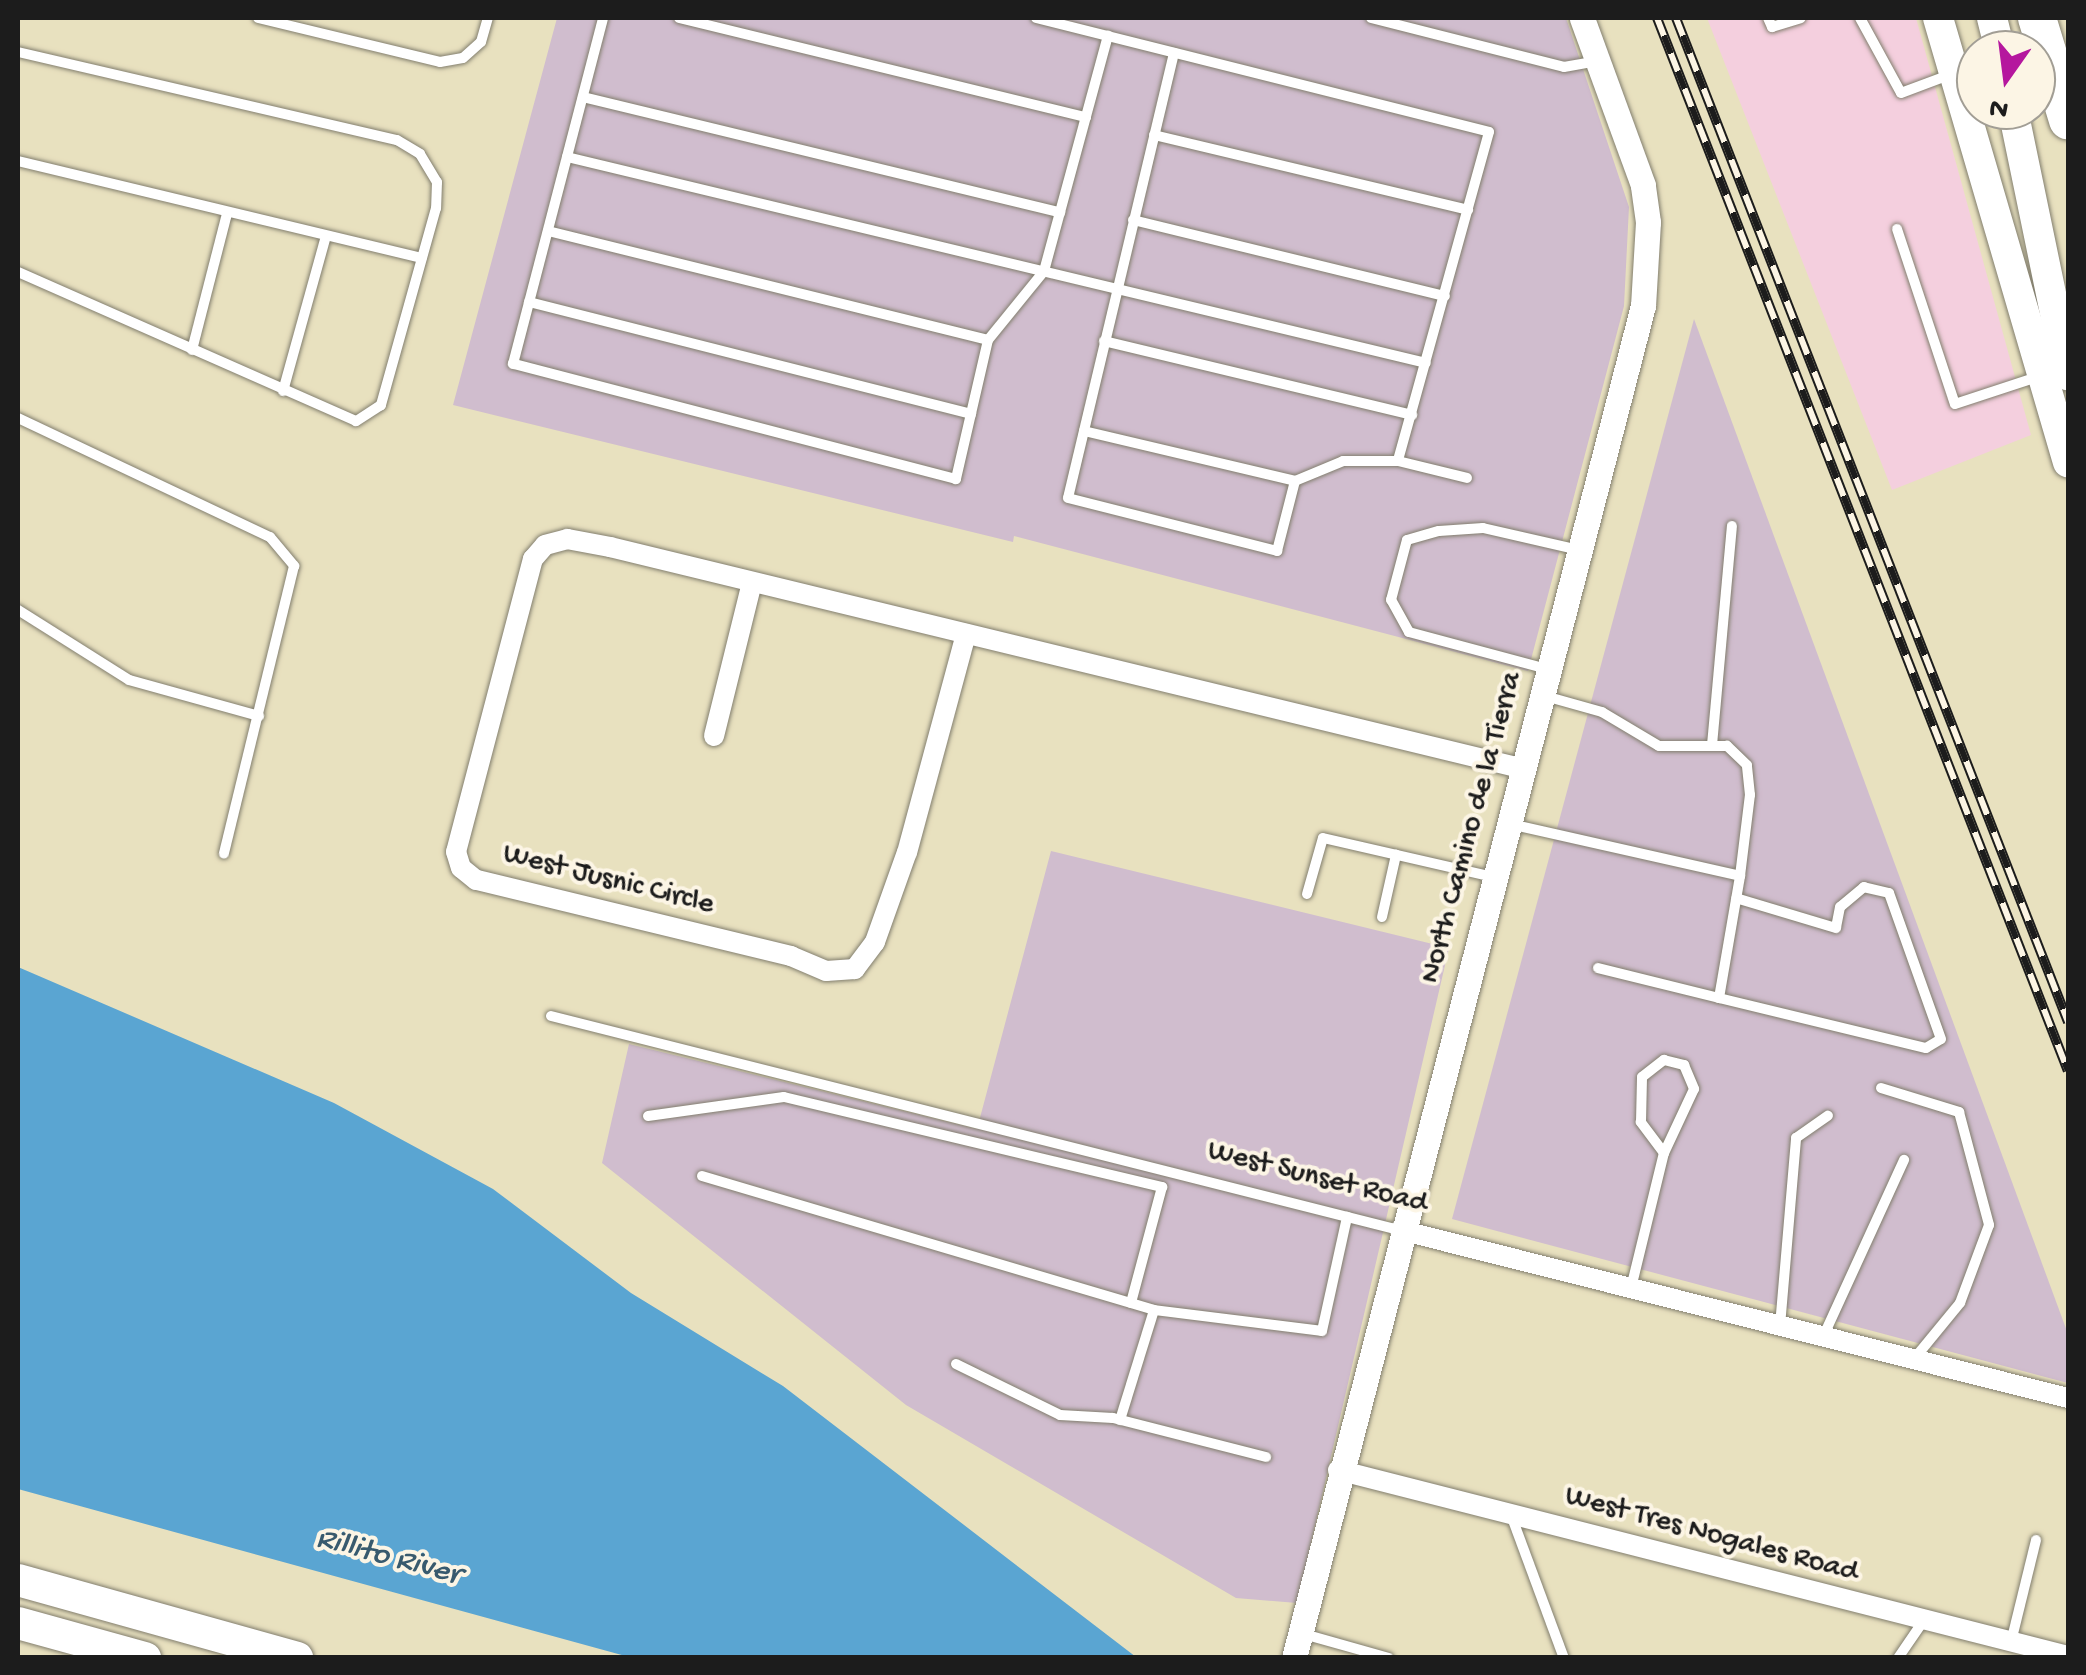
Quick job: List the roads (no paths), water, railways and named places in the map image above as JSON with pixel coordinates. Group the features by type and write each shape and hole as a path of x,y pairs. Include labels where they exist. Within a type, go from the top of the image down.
{"highway":[{"path":"2036,18 2068,120"}],"main road":[{"path":"1938,18 2056,375"},
{"path":"2017,130 2068,462"},
{"path":"18,1580 297,1658"},
{"path":"18,1623 145,1658"}],"street":[{"name":"North Camino de la Tierra","path":"1297,1645 1400,1230 1580,550 1648,268 1643,185 1582,18"},
{"name":"West Jusnic Circle","path":"966,634 906,852 876,942 857,976 455,873 456,852 533,559 546,536 610,547 1524,769"},
{"path":"714,736 752,583"},
{"name":"West Sunset Road","path":"1400,1230 2068,1398"},
{"name":"West Tres Nogales Road","path":"1338,1470 1922,1622 2068,1656"}],"lane":[{"path":"258,18 440,62 463,58 481,42 488,18"},
{"path":"603,18 513,364 956,479 988,340 1044,271 1108,36"},
{"path":"679,18 1086,117"},
{"path":"1036,18 1489,132 1398,461"},
{"path":"1372,18 1564,67 1599,60"},
{"path":"1768,18 1772,27 1801,18"},
{"path":"1860,18 1902,93 1954,73"},
{"path":"18,52 397,140 420,154 437,182 422,258 381,405 356,421 18,272"},
{"path":"1174,53 1068,498 1277,551 1294,481"},
{"path":"582,97 1060,212"},
{"path":"1154,135 1468,210"},
{"path":"567,156 1426,363"},
{"path":"18,162 422,258"},
{"path":"192,350 227,214"},
{"path":"1133,220 1445,296"},
{"path":"1898,229 1955,404 2056,375"},
{"path":"548,230 988,340"},
{"path":"283,391 326,236"},
{"path":"529,302 971,414"},
{"path":"1104,341 1412,415"},
{"path":"18,418 270,537 286,554 295,583 224,854"},
{"path":"1084,431 1294,481 1343,461 1398,461 1467,478"},
{"path":"1712,745 1732,526"},
{"path":"1548,669 1409,632 1391,600 1407,540 1483,528 1580,550"},
{"path":"18,610 129,680 260,716"},
{"path":"1541,695 1602,712 1660,746 1727,746 1747,764 1750,795 1719,998"},
{"path":"1510,824 1740,876"},
{"path":"1306,894 1323,838 1494,877"},
{"path":"1382,917 1396,855"},
{"path":"1598,968 1926,1048 1941,1038 1889,892 1864,887 1840,907 1836,928 1736,898"},
{"name":"West Sunset Road","path":"551,1016 1400,1230"},
{"path":"1630,1289 1664,1153 1694,1089 1684,1064 1664,1060 1642,1077 1641,1122 1664,1153"},
{"path":"1881,1088 1959,1112 1989,1225 1960,1303 1914,1360"},
{"path":"648,1116 784,1097 1162,1187 1132,1303"},
{"path":"1780,1326 1796,1138 1828,1116"},
{"path":"1822,1337 1904,1160"},
{"path":"702,1176 1154,1310 1322,1331 1347,1218"},
{"path":"1120,1420 1154,1310"},
{"path":"956,1364 1060,1415 1120,1420 1266,1458"},
{"path":"1511,1514 1564,1658"},
{"path":"2011,1643 2036,1540"},
{"path":"1898,1658 1922,1622"},
{"path":"1297,1645 1388,1658"}],"water":[{"name":"Rillito River","path":"18,967 334,1103 493,1189 631,1293 783,1386 1136,1657 629,1657 18,1489"}],"railway":[{"path":"1657,18 2068,1071"},
{"path":"1676,18 2068,1022"}]}
